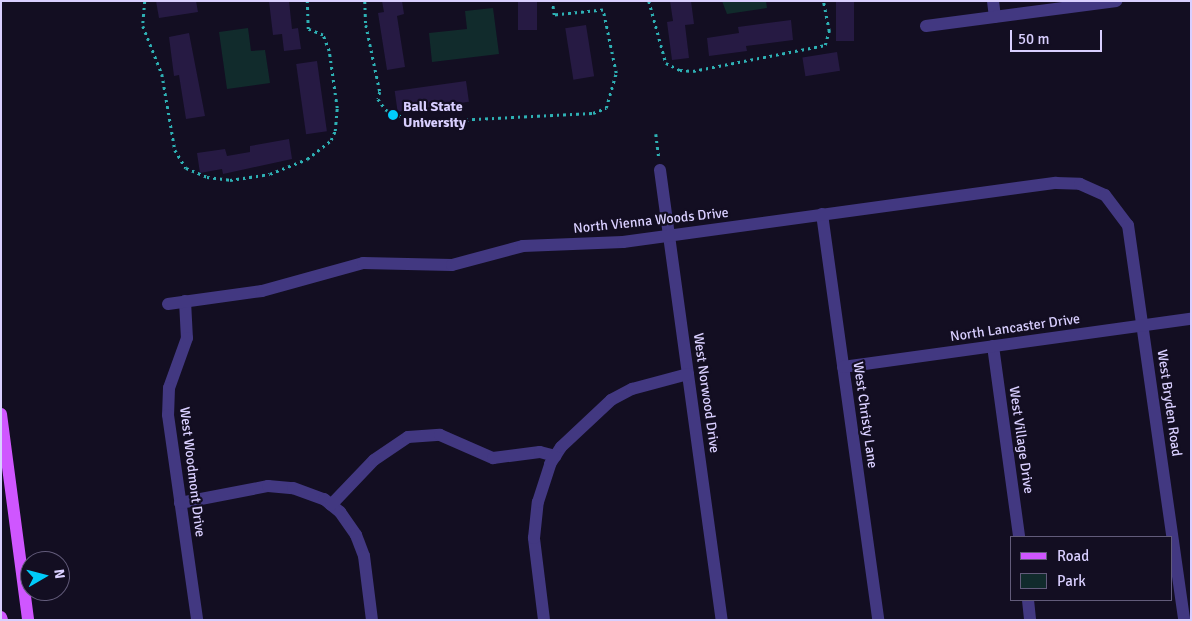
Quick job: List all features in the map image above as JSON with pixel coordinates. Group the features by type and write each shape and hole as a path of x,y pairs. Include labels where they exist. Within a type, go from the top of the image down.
{"main road":[{"path":"1,414 5,472 28,620"}],"street":[{"path":"993,1 995,17"},
{"path":"926,26 1116,1"},
{"name":"West Norwood Drive","path":"660,170 722,620"},
{"name":"North Vienna Woods Drive","path":"168,304 262,291 363,263 452,264 523,246 594,245 669,237 822,214 1056,183 1080,184 1108,198"},
{"name":"West Bryden Road","path":"1108,198 1128,225 1144,326 1184,620"},
{"name":"West Christy Lane","path":"822,214 878,620"},
{"name":"West Woodmont Drive","path":"185,301 187,338 168,397 180,502 197,620"},
{"name":"North Lancaster Drive","path":"843,367 1191,320"},
{"name":"West Village Drive","path":"993,346 1019,536"},
{"path":"544,620 534,538 538,502 555,456 591,416 616,397 640,386 688,374"},
{"path":"331,505 380,456 408,437 440,435 493,458 540,452 555,456"},
{"path":"180,502 282,487 316,495 331,505 349,523 364,556 372,620"},
{"path":"1028,601 1030,620"}],"path":[{"path":"145,1 143,26 162,74 175,150 186,168 207,177 230,180 270,174 307,159 330,140 335,131 337,108 329,51 323,35 308,29 307,1"},
{"path":"365,1 366,25 380,92 378,99 386,110 414,122 593,113 606,108 616,73 603,10 554,15 552,1"},
{"path":"649,1 666,63 680,70 692,71 825,45 829,39 829,31 822,1"},
{"path":"656,134 660,170"}],"green space":[{"path":"722,1 766,1 767,8 727,14"},
{"path":"493,8 499,54 432,62 429,33 467,29 465,11"},
{"path":"248,28 251,51 265,50 270,83 227,89 219,32"}],"building":[{"path":"156,1 196,1 198,12 159,18"},
{"path":"269,1 289,1 292,29 298,28 301,49 284,51 282,34 273,35"},
{"path":"382,1 402,1 404,14 397,16 405,67 387,70 378,13 384,12"},
{"path":"518,1 537,1 537,30 518,30"},
{"path":"670,1 691,1 694,24 685,25 689,58 672,60 667,22 673,21"},
{"path":"836,1 854,1 854,41 836,41"},
{"path":"791,20 793,40 746,46 747,51 709,56 707,38 739,33 738,27"},
{"path":"586,25 594,76 573,80 565,28"},
{"path":"189,33 205,116 186,119 179,75 174,76 169,37"},
{"path":"837,52 840,71 805,76 802,57"},
{"path":"317,61 327,131 306,134 296,64"},
{"path":"466,81 469,102 398,112 395,91"},
{"path":"289,139 292,159 223,174 222,169 200,173 197,153 225,149 227,156 250,152 250,146"}],"place":[{"name":"Ball State University","path":"393,115"}]}
